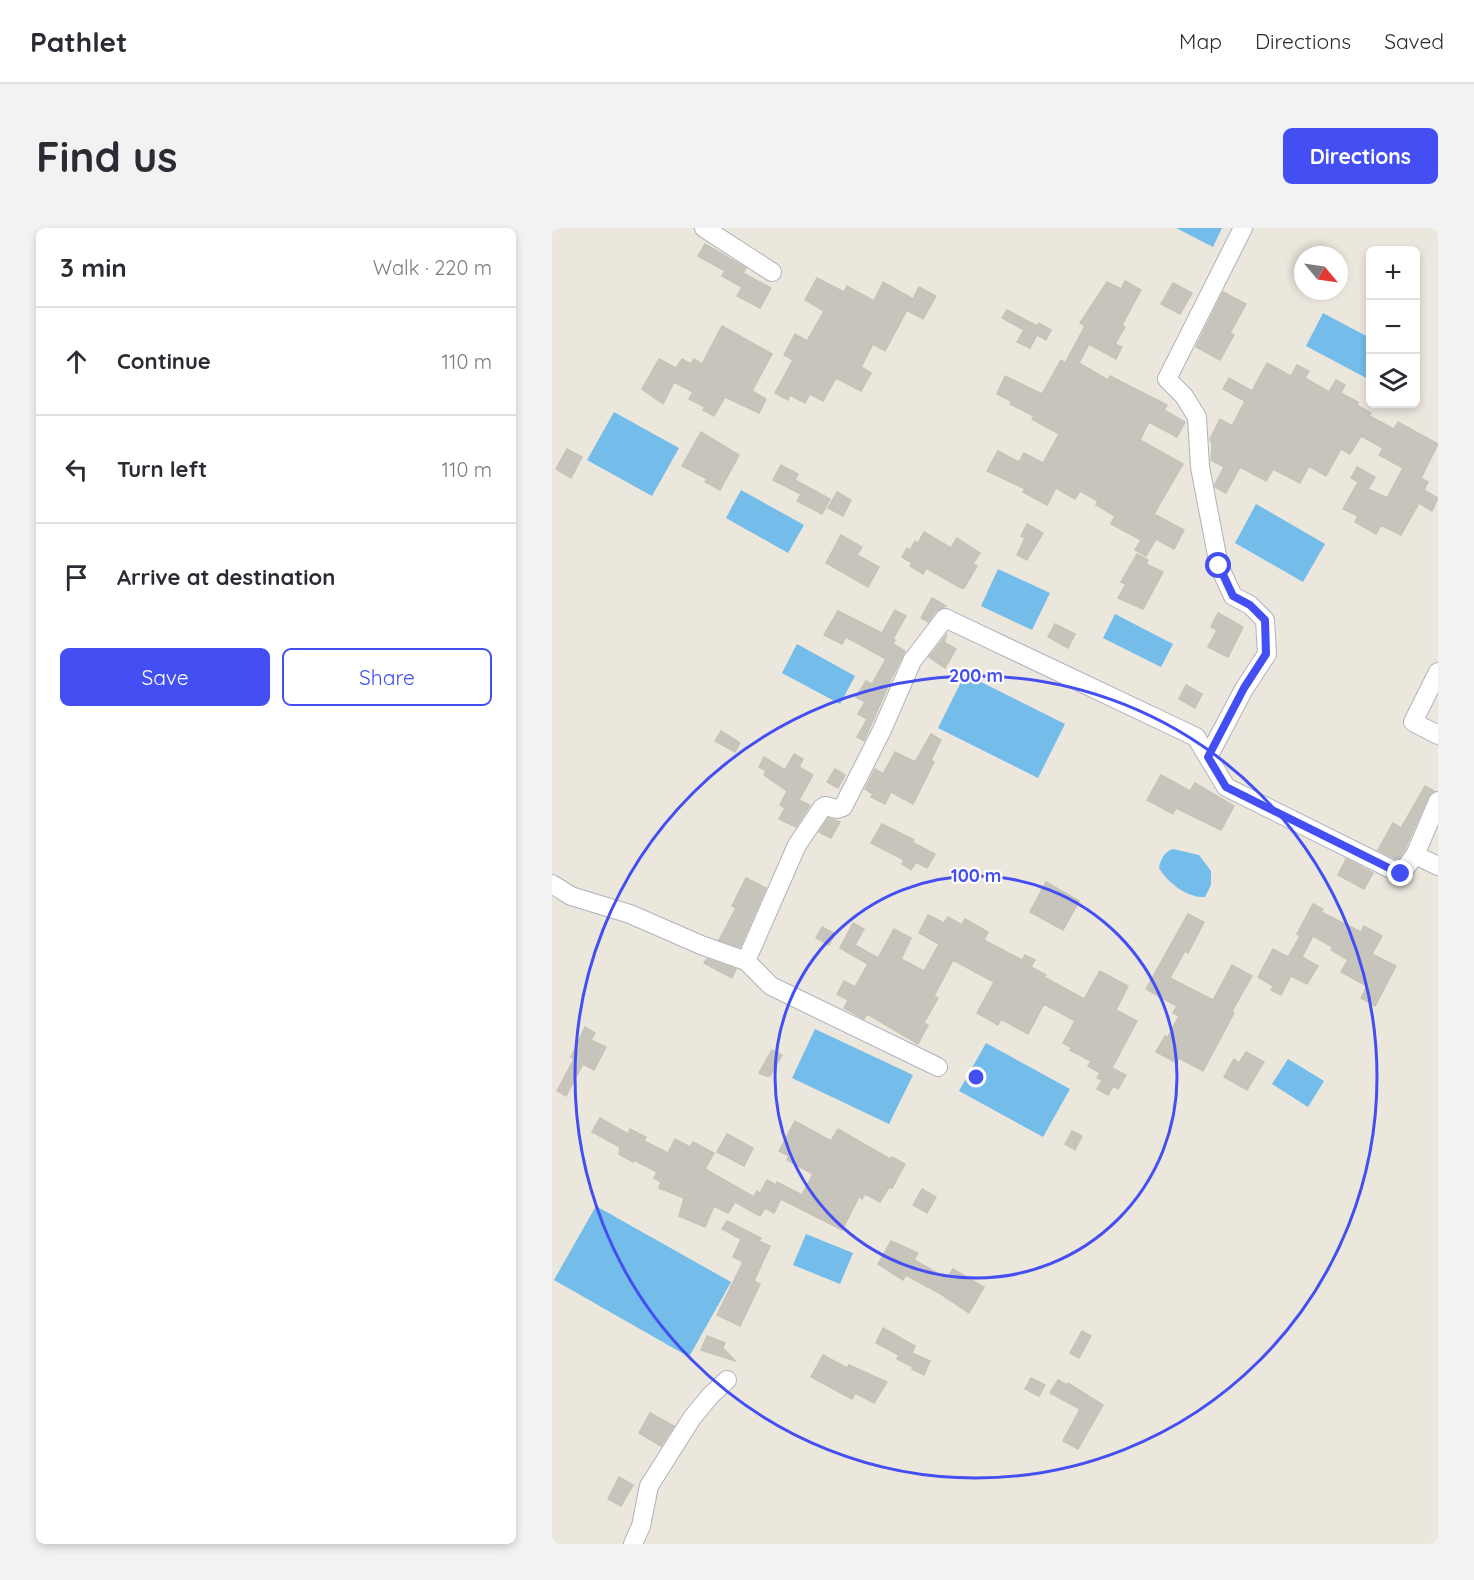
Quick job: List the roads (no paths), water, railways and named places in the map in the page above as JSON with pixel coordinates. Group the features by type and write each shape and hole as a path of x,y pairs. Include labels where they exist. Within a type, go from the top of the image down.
{"street":[{"path":"704,228 772,272"},
{"path":"1208,757 1244,688 1266,654 1265,620 1250,605 1233,596 1219,566 1200,467 1197,417 1184,396 1167,379 1243,228"},
{"path":"746,961 802,836 822,808 825,806 837,809 843,807 882,730 912,661 945,618 1196,737 1226,787 1401,874 1415,855 1438,801"},
{"path":"1438,672 1413,722 1438,735"},
{"path":"1415,855 1438,866"},
{"path":"552,885 571,896 630,914 701,945 746,961 771,986 938,1067"},
{"path":"633,1544 641,1526 649,1486 692,1419 710,1396 727,1380"}],"water":[{"path":"1176,228 1222,228 1213,247"},
{"path":"1323,313 1366,336 1366,378 1306,346"},
{"path":"614,412 679,448 652,496 587,460"},
{"path":"741,490 804,525 788,553 726,518"},
{"path":"1256,504 1325,544 1303,582 1235,543"},
{"path":"998,569 1050,593 1032,630 981,606"},
{"path":"1115,614 1173,644 1161,667 1103,638"},
{"path":"797,644 855,676 840,704 782,673"},
{"path":"965,674 1065,724 1038,778 938,728"},
{"path":"1173,849 1199,855 1211,871 1211,885 1205,897 1185,892 1167,879 1159,868 1163,856"},
{"path":"815,1029 913,1075 889,1124 792,1078"},
{"path":"986,1043 1070,1089 1043,1137 959,1091"},
{"path":"1288,1059 1324,1081 1308,1107 1272,1084"},
{"path":"596,1206 731,1282 689,1357 554,1280"},
{"path":"806,1234 853,1253 840,1284 793,1265"}]}
